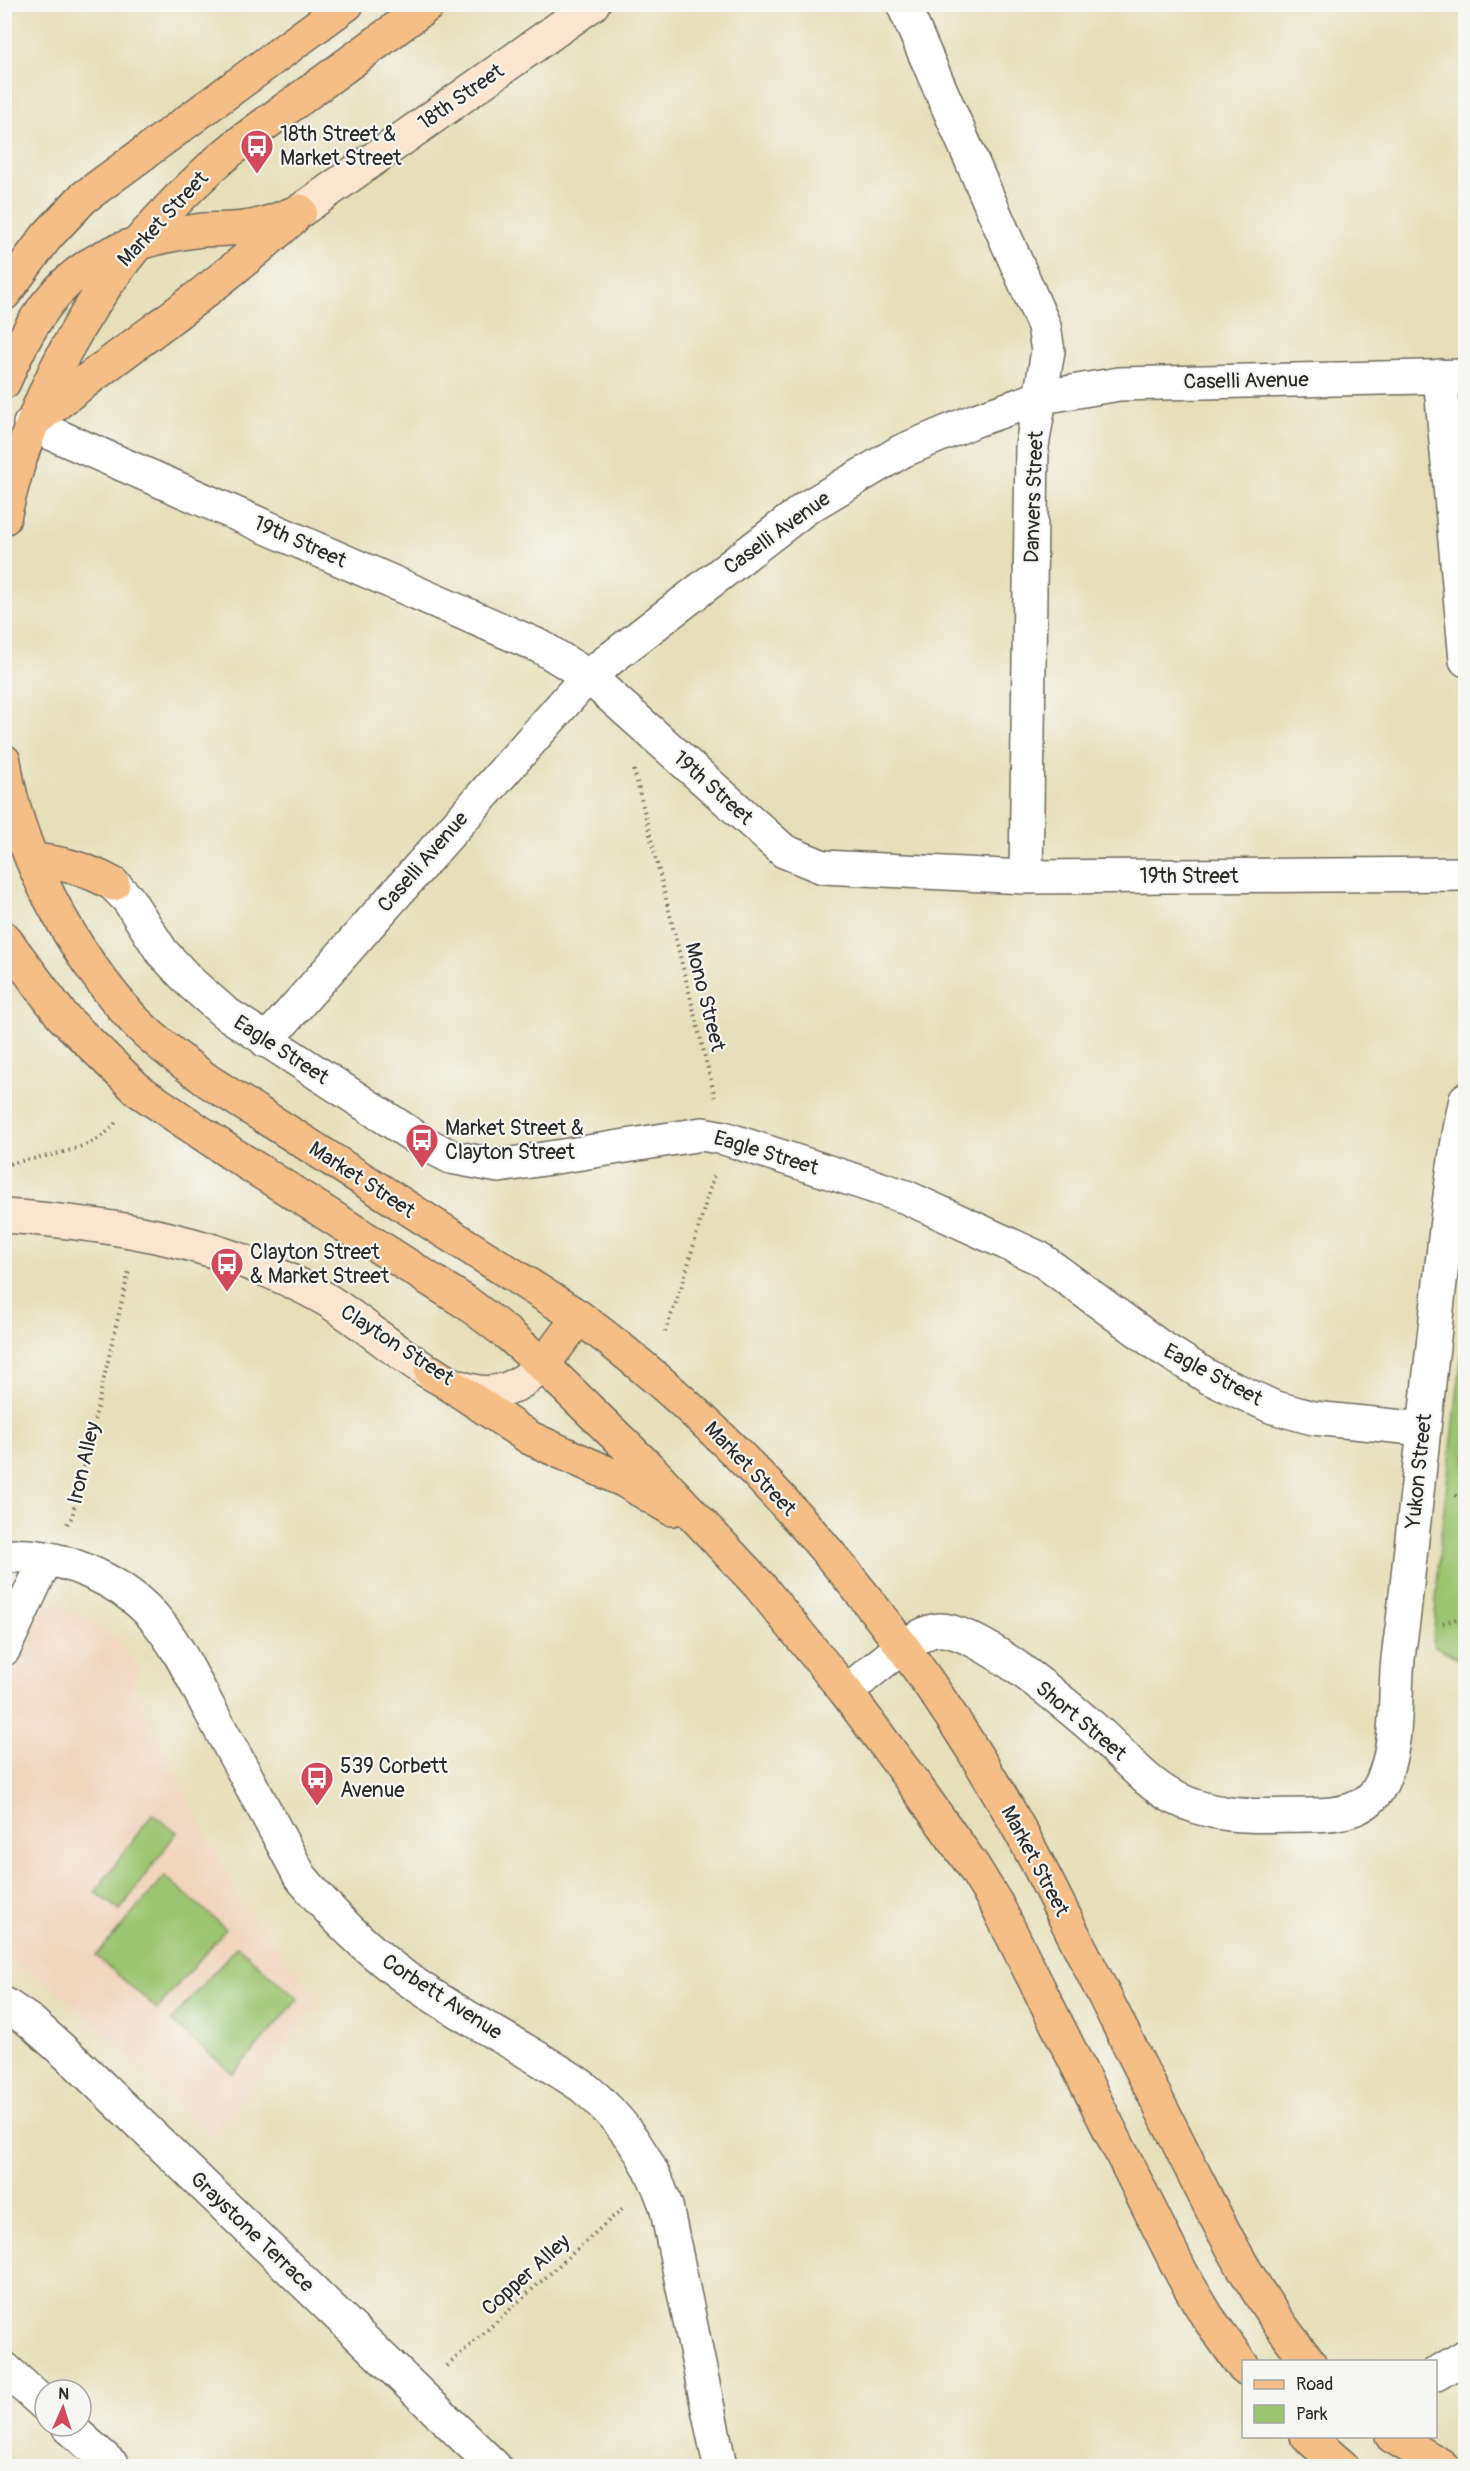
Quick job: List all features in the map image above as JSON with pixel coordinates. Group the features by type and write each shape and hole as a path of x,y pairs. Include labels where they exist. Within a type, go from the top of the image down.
{"main road":[{"path":"4,294 47,236 83,198 347,4"},
{"name":"Market Street","path":"4,518 30,424 68,346 90,308 138,242 204,173 244,139 429,4"},
{"name":"18th Street","path":"300,211 593,4"},
{"path":"4,382 27,336 60,289 86,266 109,252 138,242 202,230 244,228 300,211"},
{"path":"30,424 126,349 222,280 300,211"},
{"name":"Market Street","path":"4,761 16,813 33,860 77,945 135,1021 168,1051 244,1104 579,1317 669,1388 751,1468 815,1538 902,1649 969,1745 1016,1823 1230,2248 1278,2325 1308,2360"},
{"path":"33,860 63,863 90,871 113,884"},
{"path":"4,938 62,1016 138,1090 221,1147 467,1303 543,1365 719,1540 846,1692 950,1833 997,1905 1182,2274 1207,2316 1242,2365"},
{"name":"Clayton Street","path":"4,1216 93,1223 139,1230 187,1242 246,1262 322,1297 431,1372 477,1392 495,1393 529,1378 543,1365"},
{"path":"543,1365 579,1317"},
{"path":"431,1372 521,1433 625,1481 719,1540"},
{"path":"1309,2438 1342,2466"},
{"path":"1395,2438 1442,2466"}],"street":[{"name":"Danvers Street","path":"903,4 1044,326 1048,351 1032,446 1026,877"},
{"name":"Caselli Avenue","path":"266,1041 588,676 806,508 902,451 976,420 1042,397 1119,384 1453,376"},
{"path":"1453,376 1466,660"},
{"name":"19th Street","path":"30,424 541,647 588,676 783,851 823,867 1026,877 1466,874"},
{"name":"Eagle Street","path":"113,884 128,899 162,952 191,983 224,1012 426,1144 451,1157 499,1166 702,1134 724,1138 906,1197 1038,1258 1159,1346 1210,1378 1273,1407 1313,1418 1424,1429"},
{"name":"Yukon Street","path":"1334,1815 1362,1806 1374,1796 1388,1764 1395,1720 1397,1669 1456,1147 1466,1099"},
{"name":"Corbett Avenue","path":"4,1557 15,1555 46,1558 85,1569 119,1587 151,1615 177,1649 300,1876 351,1932 407,1979 564,2074 599,2100 636,2145 660,2188 671,2226 720,2466"},
{"path":"4,1649 46,1558"},
{"name":"Short Street","path":"846,1692 920,1636 938,1629 960,1633 985,1646 1097,1731 1142,1773 1171,1796 1213,1813 1237,1817 1334,1815"},
{"name":"Graystone Terrace","path":"4,2004 31,2022 70,2057 494,2466"},
{"path":"1437,2373 1466,2356"},
{"path":"4,2368 33,2394"},
{"path":"82,2438 113,2466"}],"path":[{"name":"Mono Street","path":"632,764 724,1138 681,1289 664,1332"},
{"path":"4,1165 81,1146 110,1132 117,1120"},
{"name":"Iron Alley","path":"46,1558 72,1516 131,1263"},
{"name":"Copper Alley","path":"417,2393 627,2205 660,2188"}],"shaded area":[{"path":"44,1602 76,1611 110,1631 140,1668 132,1691 242,1903 320,2001 212,2138 124,2051 49,1984 5,1960 5,1696"}],"green space":[{"path":"1465,1327 1466,1662 1433,1645 1440,1544"},
{"path":"152,1814 177,1832 120,1910 95,1892"},
{"path":"165,1876 226,1929 157,2009 96,1956"},
{"path":"237,1946 298,1999 233,2074 171,2021"}],"place":[{"name":"18th Street & Market Street","path":"257,175"},
{"name":"Market Street & Clayton Street","path":"422,1169"},
{"name":"Clayton Street & Market Street","path":"227,1293"},
{"name":"539 Corbett Avenue","path":"317,1807"}]}
